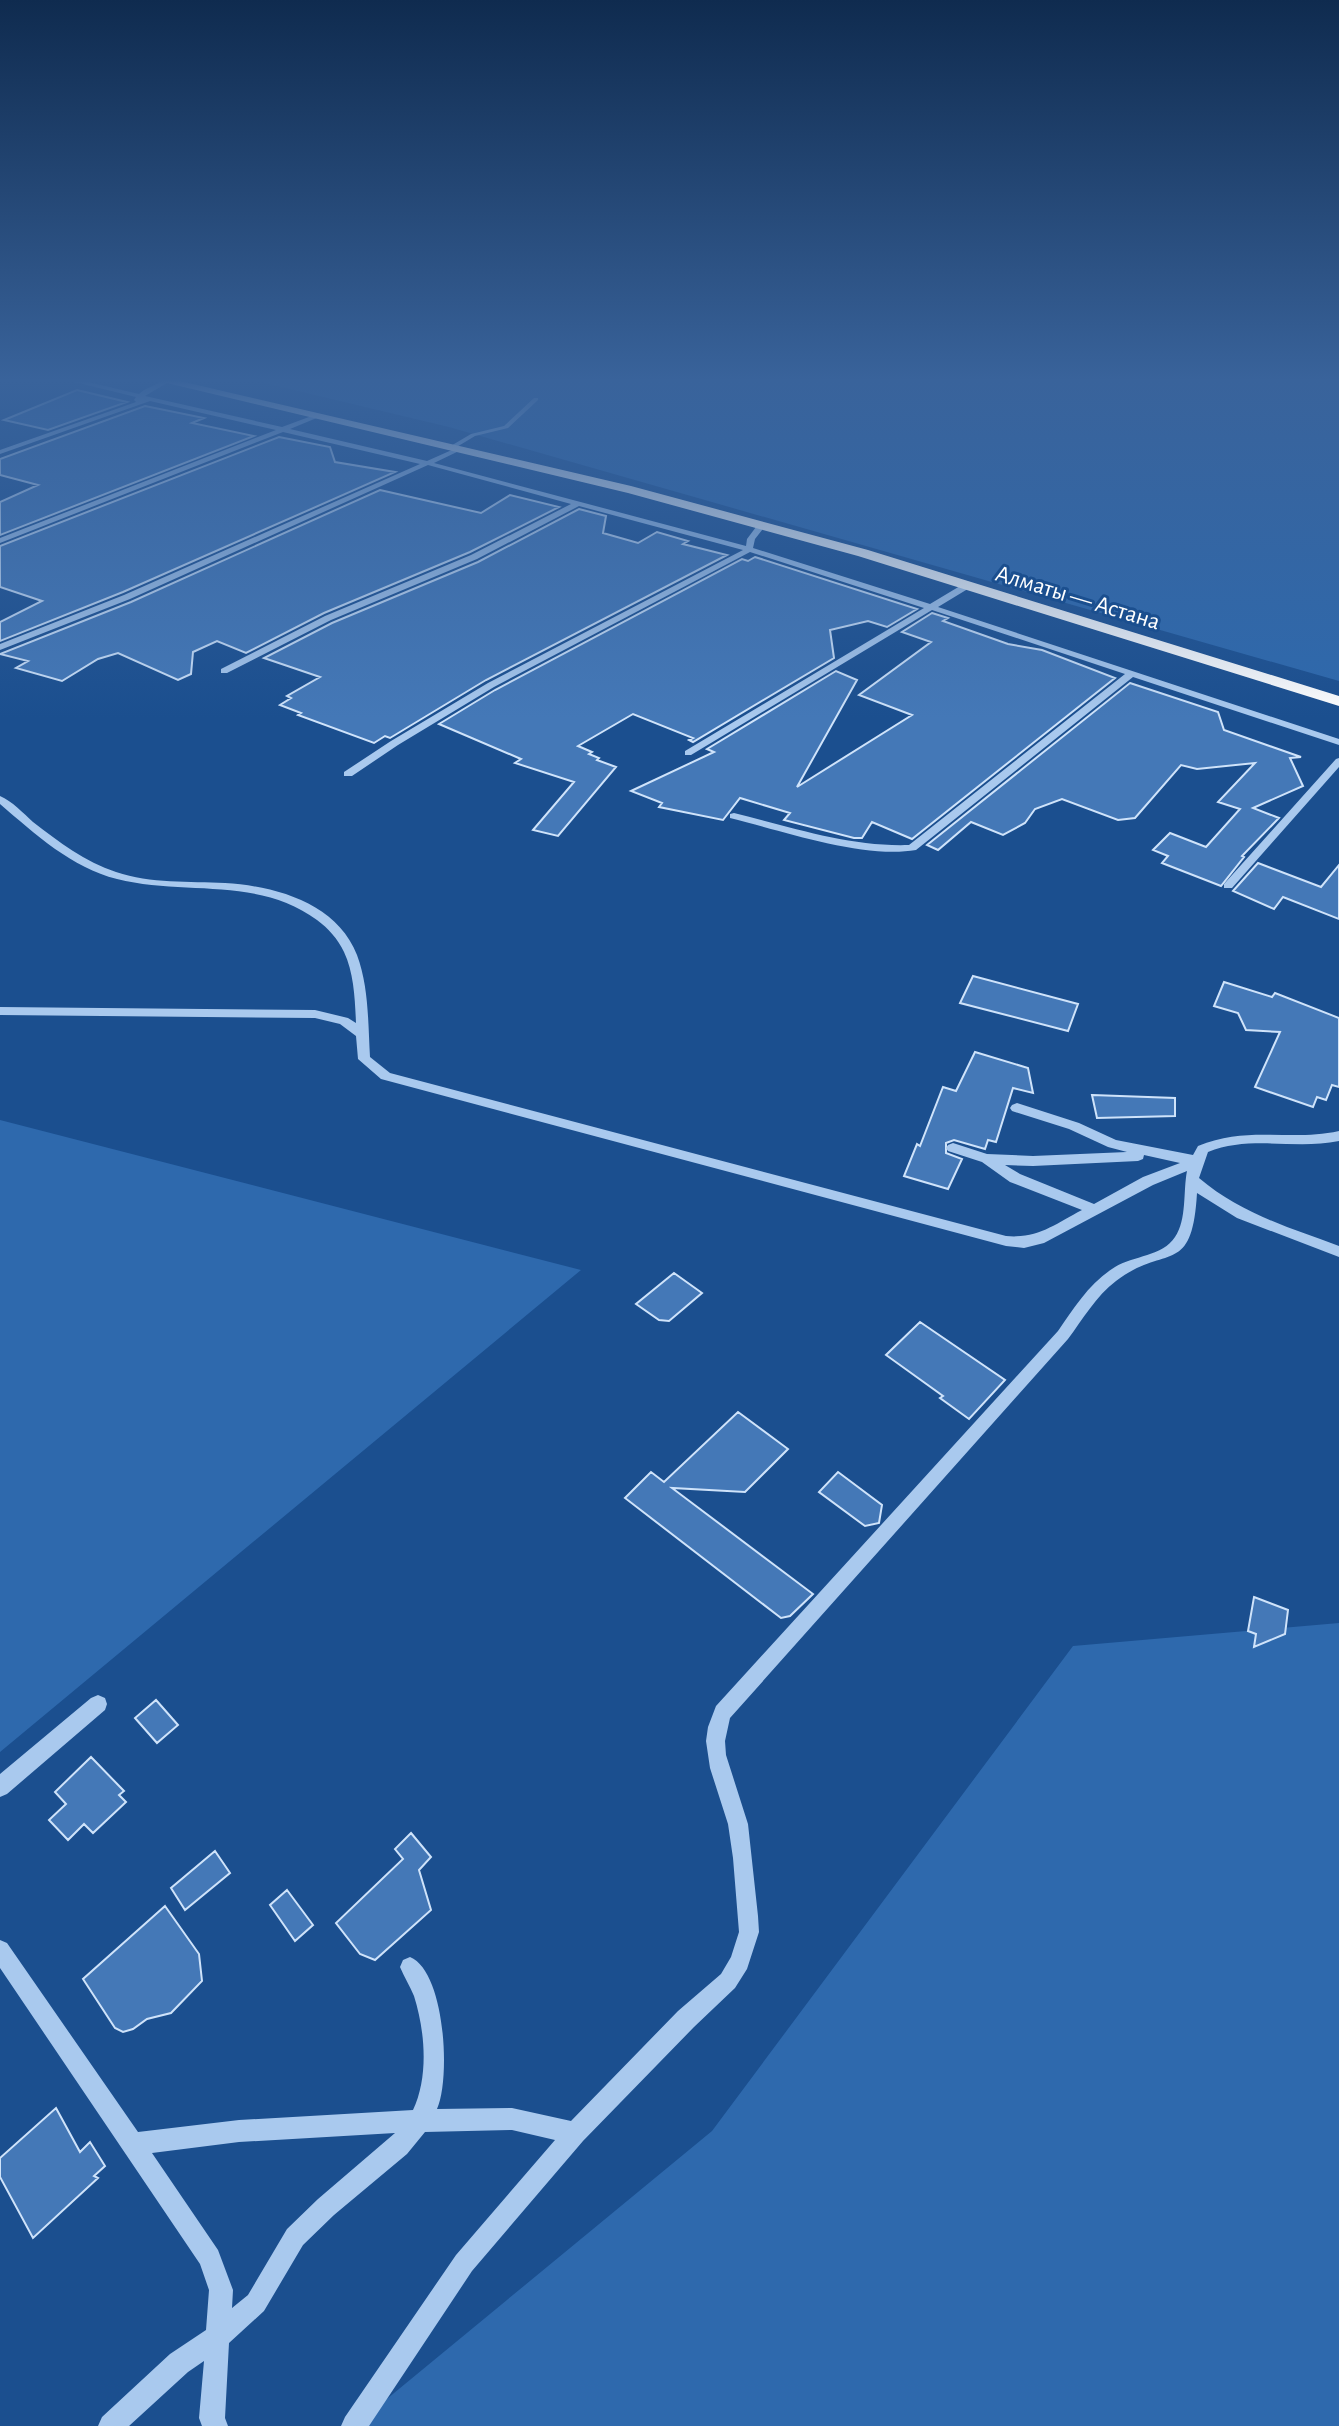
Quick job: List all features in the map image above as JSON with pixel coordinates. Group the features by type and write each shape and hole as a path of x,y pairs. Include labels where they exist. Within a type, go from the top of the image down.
{"highway":[{"name":"Алматы — Астана","path":"628,491 762,525 968,585 1339,701"}],"street":[{"path":"0,541 127,491"},
{"path":"0,647 127,597 369,491"},
{"path":"534,491 833,573 1339,742"},
{"path":"224,671 328,618 474,557 579,503"},
{"path":"749,549 751,539 762,525"},
{"path":"348,774 401,736 455,705 749,549"},
{"path":"688,753 968,585"},
{"path":"734,816 895,850 912,848 1131,674"},
{"path":"1228,886 1339,761"},
{"path":"0,799 57,844 103,872 142,880 263,890 294,900 318,913 337,932 351,953 360,986 364,1059 386,1076 1006,1241 1024,1243 1039,1239 1148,1181 1194,1170"},
{"path":"0,1011 315,1014 344,1021 361,1033"},
{"path":"1017,1108 1194,1170 1216,1201 1233,1211 1339,1252"},
{"path":"354,2426 464,2263 575,2133 686,2019 728,1981 740,1962 749,1932 748,1916 738,1823 715,1753 715,1729 723,1712 1052,1347 1093,1294 1120,1270 1170,1250 1182,1241 1194,1170 1203,1149 1211,1144 1245,1139 1304,1140 1339,1136"},
{"path":"953,1148 987,1159 1033,1161 1155,1155"},
{"path":"987,1159 1015,1178 1096,1210"},
{"path":"0,1787 98,1704"},
{"path":"0,1950 210,2258 221,2290 212,2418 215,2426"},
{"path":"111,2426 179,2363 220,2335 256,2303 295,2237 399,2146 420,2120 432,2094 434,2039 423,1991 410,1967"},
{"path":"134,2144 239,2131 420,2120 512,2119 575,2133"}],"shaded area":[{"path":"674,491 1339,491 1339,681"},
{"path":"0,1120 581,1270 0,1752"},
{"path":"1339,1623 1339,2426 354,2426 712,2131 1073,1646"}],"building":[{"path":"24,491 112,491 0,535 0,502"},
{"path":"140,491 351,491 123,592 0,641 0,622 42,601 0,587 0,546"},
{"path":"377,491 481,513 510,495 559,507 470,552 324,613 246,653 217,641 193,652 191,674 178,680 118,653 98,659 62,681 16,668 28,661 0,654 131,602"},
{"path":"579,509 606,516 603,533 638,543 657,532 688,541 683,544 727,555 486,680 390,738 385,736 374,743 298,715 301,713 280,705 291,698 287,696 320,677 264,658 332,623 478,562"},
{"path":"755,557 917,609 887,627 868,621 830,630 834,658 693,742 689,740 693,738 633,714 578,746 592,752 589,754 599,758 597,760 616,767 558,836 533,830 574,782 515,763 521,759 439,724 495,690 742,559 748,561"},
{"path":"932,613 948,618 943,621 1008,644 1042,650 1115,678 912,839 872,822 862,838 854,838 784,820 790,813 740,798 723,820 659,807 662,803 631,791 714,752 707,749 836,671 857,680 797,787 912,715 859,695 931,642 902,632"},
{"path":"1130,683 1218,712 1224,730 1301,757 1290,758 1303,786 1253,808 1279,818 1242,856 1221,886 1162,863 1168,856 1153,850 1170,833 1206,847 1240,809 1218,802 1255,763 1197,769 1181,765 1135,818 1118,820 1062,799 1035,809 1025,823 1003,835 971,822 938,850 927,845"},
{"path":"1258,863 1321,887 1339,865 1339,919 1283,897 1274,909 1233,891"},
{"path":"973,976 1078,1004 1068,1031 960,1003"},
{"path":"1224,982 1272,997 1275,993 1339,1018 1339,1087 1332,1085 1326,1100 1317,1097 1313,1107 1255,1087 1280,1032 1246,1030 1238,1013 1214,1006"},
{"path":"975,1052 1028,1068 1033,1093 1013,1088 996,1142 988,1140 985,1149 954,1140 946,1143 946,1153 962,1159 948,1189 904,1176 917,1144 920,1146 943,1087 956,1091"},
{"path":"1092,1095 1175,1098 1175,1116 1097,1118"},
{"path":"674,1273 702,1293 669,1321 659,1320 636,1304"},
{"path":"920,1322 1005,1380 969,1419 886,1355"},
{"path":"738,1412 788,1449 745,1492 672,1488 813,1594 790,1616 781,1618 625,1498 651,1472 664,1482"},
{"path":"838,1472 882,1505 879,1523 865,1526 819,1492"},
{"path":"1254,1597 1288,1610 1285,1634 1254,1647 1256,1634 1248,1631"},
{"path":"156,1700 178,1725 157,1743 135,1718"},
{"path":"91,1757 124,1791 119,1795 126,1802 93,1833 84,1824 68,1840 49,1820 66,1804 55,1792"},
{"path":"411,1833 431,1857 419,1870 431,1910 375,1960 360,1954 336,1923 403,1859 395,1849"},
{"path":"215,1851 230,1873 185,1910 171,1888"},
{"path":"287,1890 313,1925 295,1941 270,1905"},
{"path":"165,1906 199,1954 202,1981 171,2013 147,2019 123,2032 115,2028 83,1979"},
{"path":"56,2108 80,2152 90,2142 105,2166 94,2176 98,2178 33,2238 0,2177 0,2158"}]}
